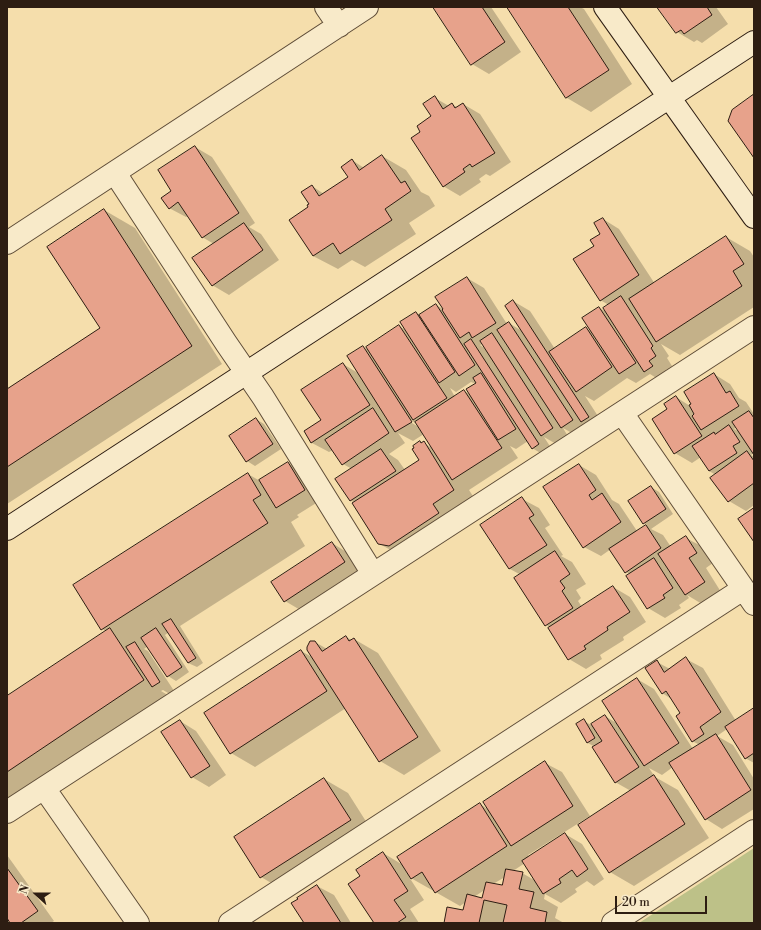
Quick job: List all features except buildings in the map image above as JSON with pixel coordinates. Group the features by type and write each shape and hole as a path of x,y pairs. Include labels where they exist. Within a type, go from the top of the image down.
{"street":[{"path":"326,7 340,26"},
{"path":"7,243 368,7"},
{"path":"605,7 754,217"},
{"path":"7,530 754,42"},
{"path":"115,173 246,373 264,397 373,574"},
{"path":"7,812 754,327"},
{"path":"230,923 748,597 622,413"},
{"path":"44,788 138,923"},
{"path":"613,923 754,832"}],"green space":[{"path":"754,848 754,923 639,923"}]}
